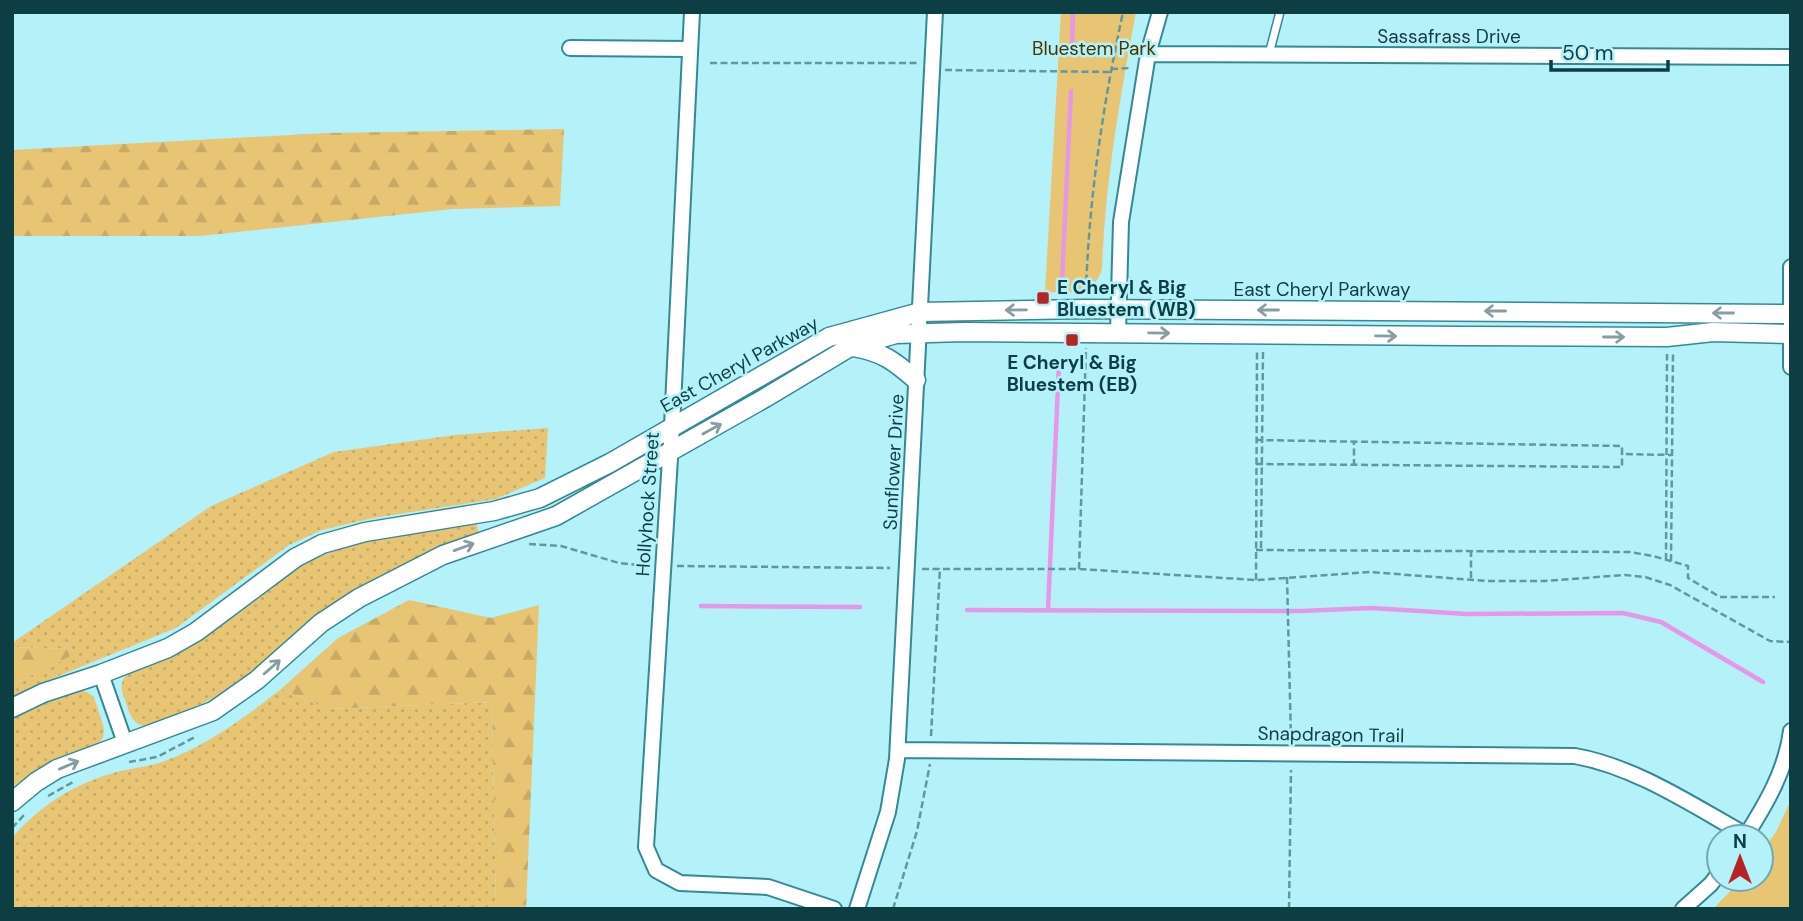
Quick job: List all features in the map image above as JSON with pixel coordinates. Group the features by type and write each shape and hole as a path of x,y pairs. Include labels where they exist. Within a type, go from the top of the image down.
{"street":[{"name":"Hollyhock Street","path":"692,12 672,426 646,847 656,870 680,883 768,887 834,909"},
{"name":"Sunflower Drive","path":"857,909 888,812 898,750 935,12"},
{"path":"1118,333 1121,222 1148,54 1160,12"},
{"path":"570,48 689,49"},
{"name":"Sassafrass Drive","path":"1148,54 1791,57"},
{"path":"1791,267 1791,367"},
{"name":"East Cheryl Parkway","path":"12,708 168,648 195,632 295,558 322,544 365,532 494,511 540,498 610,463 829,337 920,312 1118,309 1791,314"},
{"name":"East Cheryl Parkway","path":"12,802 57,769 213,711 257,680 321,623 399,576 443,555 556,516 850,347 885,335 1118,333 1670,337 1713,332 1791,334"},
{"path":"850,347 873,350 892,359 916,380"},
{"path":"101,674 125,743"},
{"path":"1753,823 1773,792 1791,731"},
{"name":"Snapdragon Trail","path":"898,750 1574,756 1600,761 1627,771 1721,823"},
{"path":"1683,909 1705,889"}],"lane":[{"path":"1269,54 1280,12"}],"path":[{"path":"1086,292 1090,204 1110,70 1123,12"},
{"path":"710,63 911,63"},
{"path":"954,71 1134,68"},
{"path":"1256,580 1256,440 1260,335"},
{"path":"1260,335 1261,550"},
{"path":"1666,560 1670,337"},
{"path":"1670,337 1671,561"},
{"path":"1079,569 1087,346"},
{"path":"1256,440 1622,446 1622,467 1256,464"},
{"path":"1354,441 1354,466"},
{"path":"1622,454 1672,455"},
{"path":"525,544 561,546 619,563 641,566"},
{"path":"1256,550 1630,552 1688,566 1688,578 1720,597 1775,597"},
{"path":"1471,550 1471,580"},
{"path":"684,567 886,568"},
{"path":"929,569 1079,569 1256,580 1370,572 1471,580 1544,581 1625,575 1646,577 1688,593 1773,642 1791,642"},
{"path":"932,730 940,569"},
{"path":"1287,577 1291,733"},
{"path":"121,764 157,757 206,733"},
{"path":"893,909 917,831 929,772"},
{"path":"1289,909 1291,774"},
{"path":"41,800 74,782"},
{"path":"12,828 27,813"}],"green space":[{"name":"Bluestem Park","path":"1061,12 1136,12 1110,172 1102,269 1098,278 1087,289 1045,292"},
{"path":"564,129 560,206 453,209 200,236 12,236 12,150 327,133"},
{"path":"548,428 545,478 496,499 373,518 322,530 289,545 176,628 12,697 12,685 69,657 71,649 12,647 12,643 211,506 334,452 455,435"},
{"path":"476,523 479,533 407,562 339,600 239,682 212,698 151,725 143,726 132,718 122,688 122,682 129,671 292,570 336,551 382,538"},
{"path":"409,600 491,618 539,605 526,909 496,909 492,702 328,709 281,689 338,638"},
{"path":"12,647 72,649 69,657 12,685"},
{"path":"78,689 94,697 104,728 103,738 96,745 51,762 12,787 12,717"},
{"path":"281,689 328,709 492,702 496,909 12,909 12,838 44,807 95,779 162,762 194,748 239,721"},
{"path":"1791,800 1791,909 1713,909 1728,893 1775,893 1776,832"}],"waterway":[{"path":"1072,47 1073,12"},
{"path":"1062,280 1071,91"},
{"path":"1048,610 1059,363"},
{"path":"701,606 860,607"},
{"path":"967,610 1301,611 1371,608 1467,614 1623,613 1661,622 1763,682"}],"place":[{"name":"E Cheryl & Big Bluestem (WB)","path":"1043,298"},
{"name":"E Cheryl & Big Bluestem (EB)","path":"1072,340"}]}
